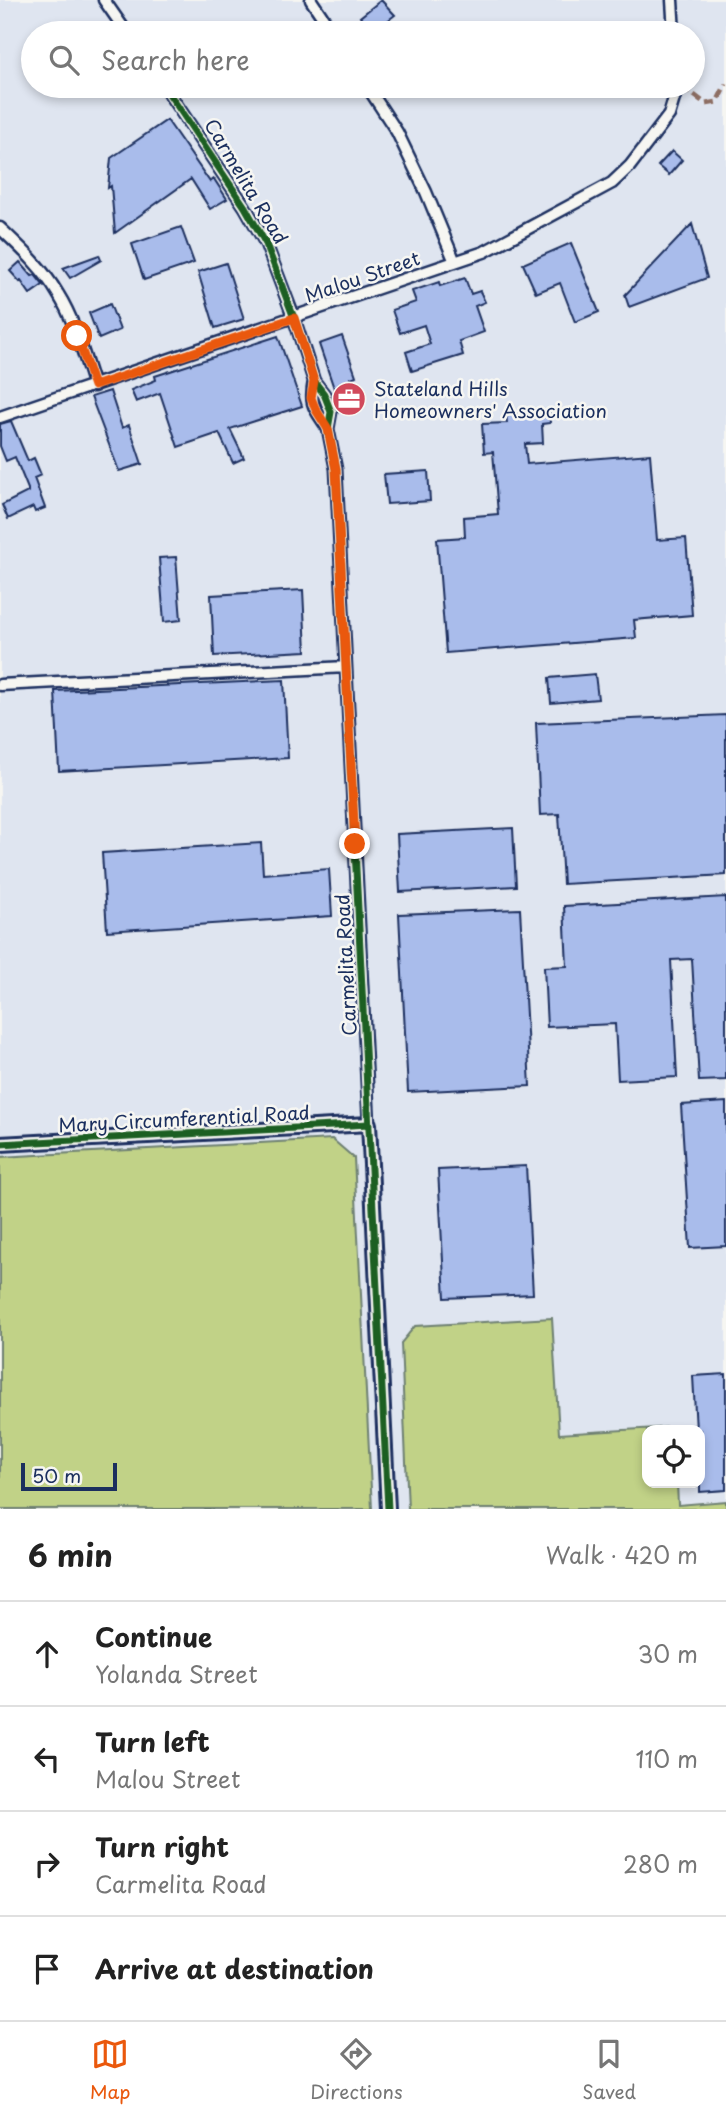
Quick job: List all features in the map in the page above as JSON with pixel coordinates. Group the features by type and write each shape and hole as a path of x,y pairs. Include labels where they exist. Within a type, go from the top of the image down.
{"street":[{"path":"104,0 119,21"},
{"path":"311,0 325,21"},
{"path":"672,0 673,21"},
{"name":"Carmelita Road","path":"172,98 245,207 265,244 294,318 314,381 324,394 331,412 328,429 336,469 388,1509"},
{"path":"375,98 397,132 455,262"},
{"name":"Malou Street","path":"0,417 484,252 612,183 630,166 670,115 674,98"},
{"path":"0,228 30,256 59,295 94,386"},
{"path":"0,685 346,667"},
{"name":"Mary Circumferential Road","path":"0,1144 369,1124"}],"shaded area":[{"path":"0,0 726,0 726,1509 0,1509"}],"green space":[{"path":"332,1139 354,1158 372,1509 0,1509 0,1157"},
{"path":"552,1318 559,1434 642,1429 642,1488 677,1488 678,1505 726,1501 726,1509 408,1509 401,1343 415,1326"}],"building":[{"path":"381,0 395,15 387,21 363,21 360,17"},
{"path":"167,120 210,182 214,179 227,199 210,209 191,179 115,233 111,186 108,188 111,158"},
{"path":"672,151 682,160 669,175 658,166"},
{"path":"692,224 707,278 629,307 625,295"},
{"path":"181,227 194,263 144,280 132,244"},
{"path":"571,243 599,312 575,322 560,283 536,293 523,264"},
{"path":"99,255 101,260 70,278 63,268"},
{"path":"20,262 43,285 30,294 10,271"},
{"path":"226,263 244,319 215,328 198,272"},
{"path":"465,278 471,294 480,291 485,302 475,306 484,332 459,341 463,355 412,371 406,352 430,344 424,325 400,333 392,310 416,302 412,291 439,282 440,286"},
{"path":"110,304 120,330 99,339 89,313"},
{"path":"278,336 302,406 230,429 244,458 233,463 219,433 178,447 160,393 136,402 131,390 156,380 155,376"},
{"path":"342,336 356,376 351,378 359,401 343,406 340,399 338,400 319,344"},
{"path":"110,391 122,428 129,425 142,464 119,471 91,397"},
{"path":"549,411 550,423 542,424 543,443 525,444 527,464 650,454 657,540 686,538 692,615 634,620 636,638 446,653 437,539 465,537 464,517 498,514 493,452 484,453 482,424 507,423 506,414"},
{"path":"11,421 28,461 34,458 41,475 34,478 45,508 35,512 33,507 8,519 2,505 28,492 15,457 6,461 0,446 0,424"},
{"path":"428,471 430,501 387,504 384,474"},
{"path":"176,557 181,620 164,622 159,558"},
{"path":"303,590 306,651 214,656 211,595"},
{"path":"595,674 598,699 551,703 549,678"},
{"path":"284,680 288,758 59,771 55,691"},
{"path":"726,715 726,875 563,884 559,814 540,815 536,723"},
{"path":"513,828 516,886 400,892 397,834"},
{"path":"261,843 263,874 329,869 332,916 107,931 102,853"},
{"path":"726,897 726,1080 699,1081 692,959 671,960 677,1077 618,1080 615,1024 547,1027 544,967 567,966 564,906"},
{"path":"520,909 530,1086 408,1092 399,914"},
{"path":"726,1102 726,1246 690,1248 681,1105"},
{"path":"526,1166 533,1294 445,1298 438,1170"},
{"path":"726,1374 726,1490 700,1492 700,1488 705,1488 705,1425 696,1425 693,1376"}],"marked path":[{"path":"698,98 706,104 717,102 726,84"}],"cycle path":[{"path":"172,98 245,207 266,244 314,381 324,394 331,412 328,429 336,469 388,1509"},
{"path":"0,1144 369,1124"}],"place":[{"name":"Stateland Hills Homeowners' Association","path":"349,399"}],"route":[{"path":"77,336 94,386 294,318 314,381 311,398 328,429 336,469 355,844"}]}
